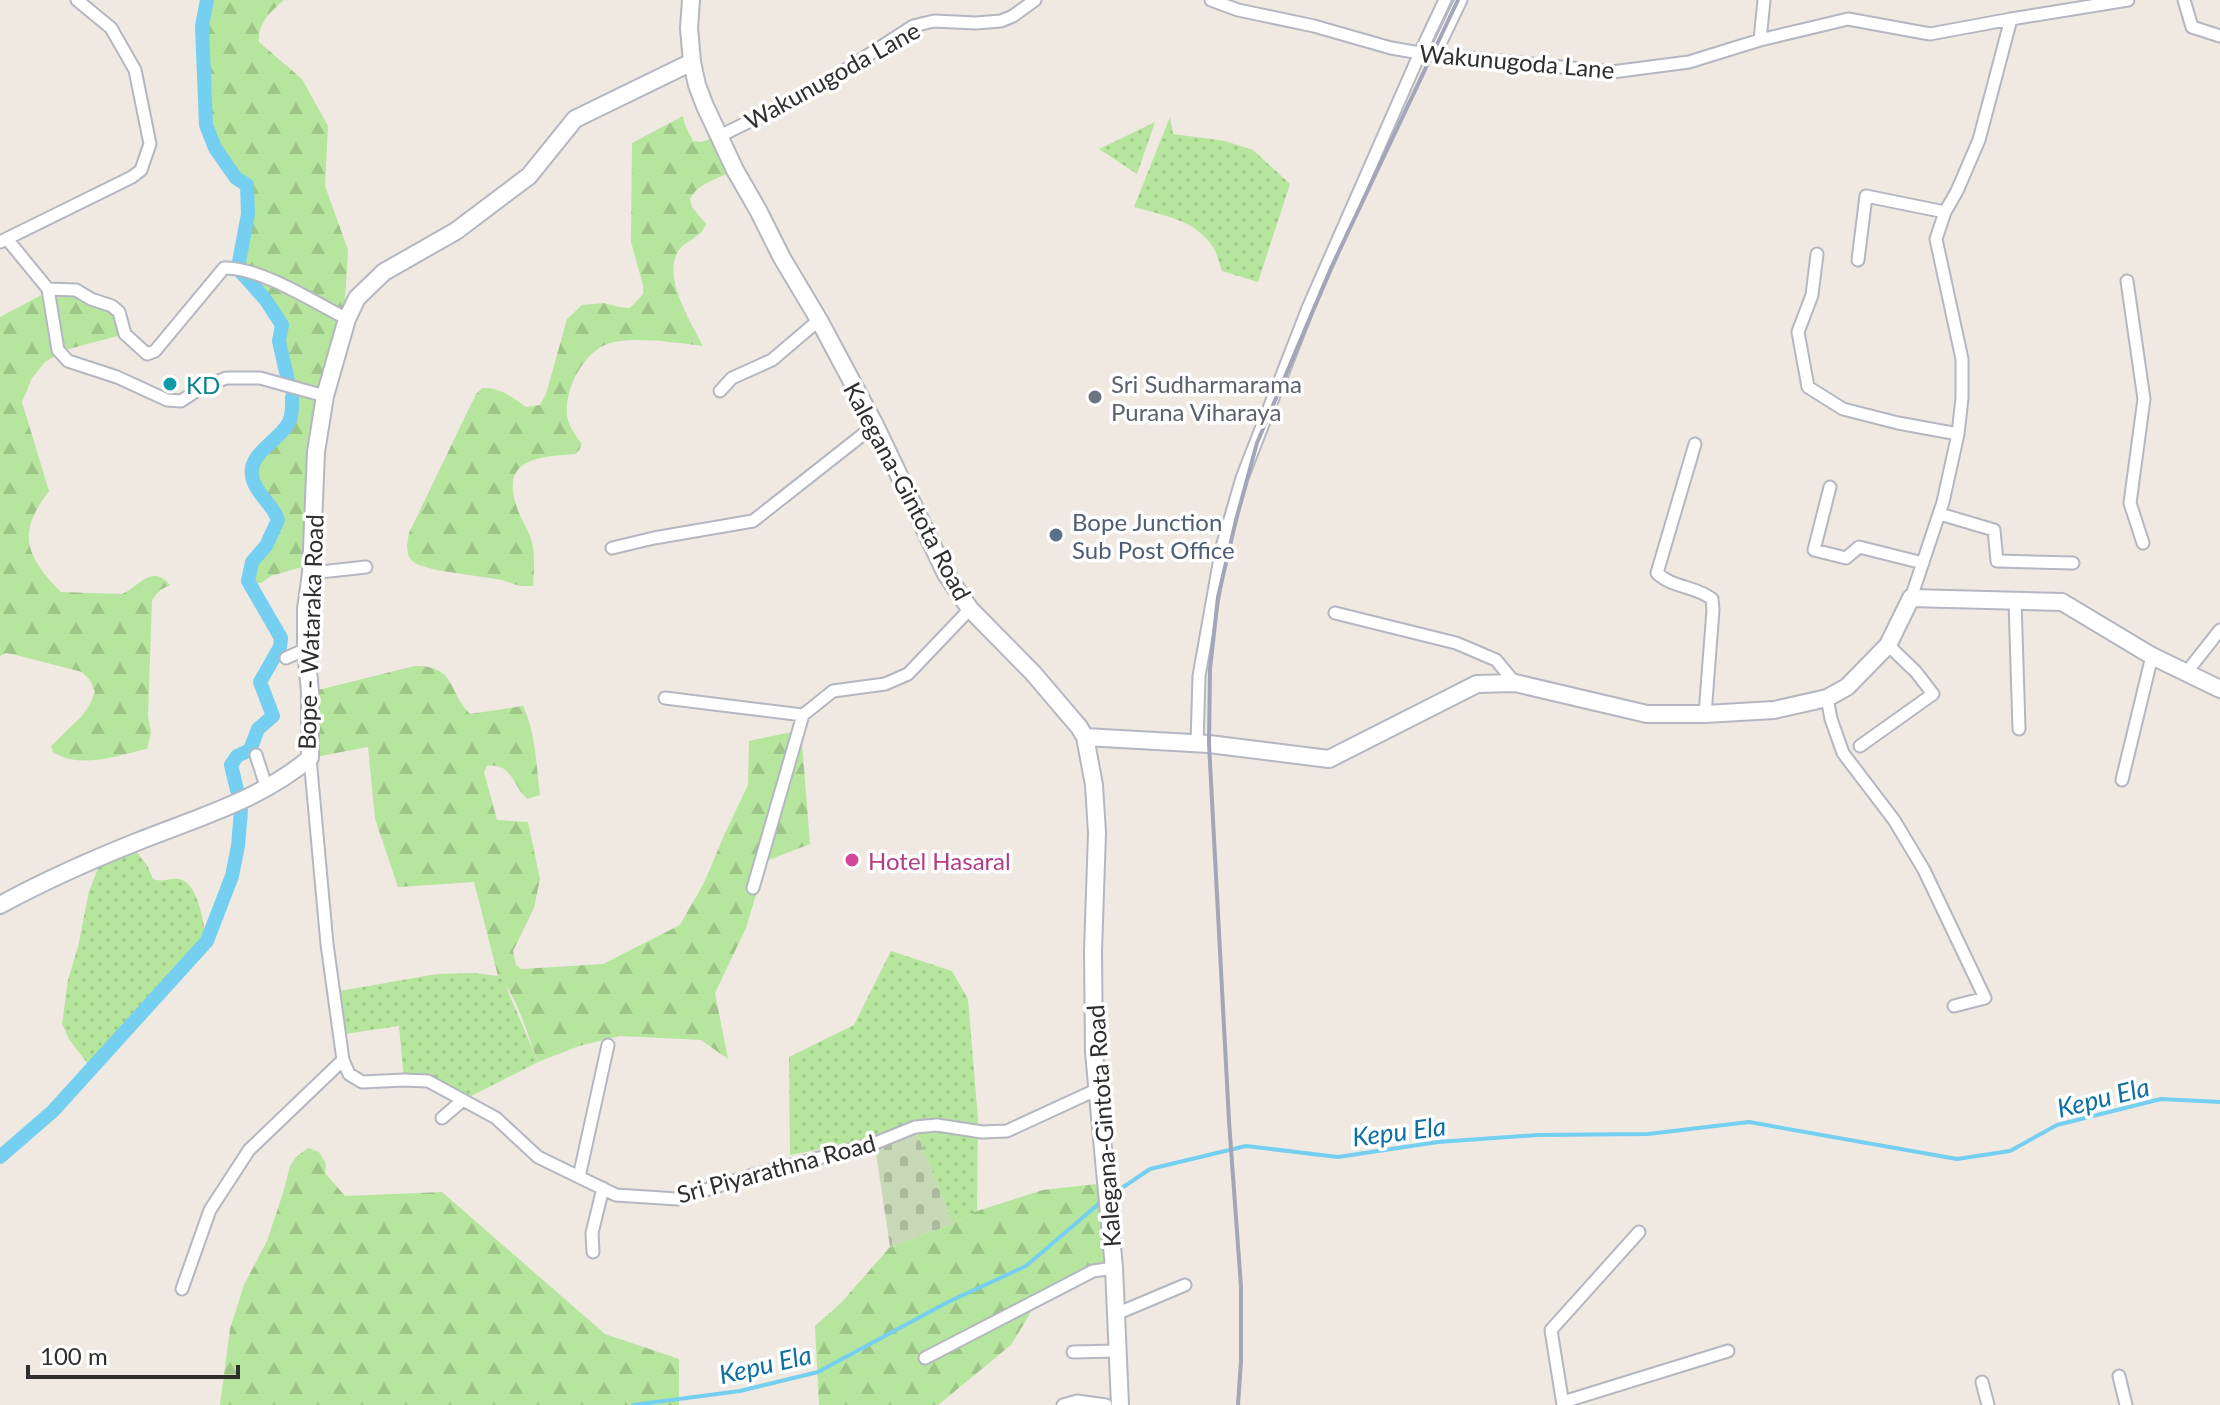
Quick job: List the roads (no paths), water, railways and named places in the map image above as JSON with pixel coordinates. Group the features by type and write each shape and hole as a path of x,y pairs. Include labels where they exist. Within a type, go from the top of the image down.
{"street":[{"path":"77,0 111,28 135,70 150,144 141,170 132,177 4,240 48,289 58,350 68,361 117,377 167,400 181,401 201,388 226,378 260,378 325,396"},
{"name":"Kalegana-Gintota Road","path":"691,0 689,28 697,85 735,170 875,425 946,574 970,609 1033,673 1085,737 1094,785 1097,833 1094,1052 1114,1268 1120,1405"},
{"name":"Wakunugoda Lane","path":"720,136 822,85 913,26 934,21 1001,21 1035,0"},
{"name":"Wakunugoda Lane","path":"1211,0 1238,10 1314,26 1391,48 1612,72 1689,62 1760,40 1848,19 1930,34 2128,0"},
{"path":"1197,743 1199,676 1222,547 1242,478 1308,308 1445,0"},
{"path":"1435,54 1461,0"},
{"path":"1760,40 1764,0"},
{"path":"2184,0 2192,27 2220,36"},
{"path":"1085,737 1197,743 1329,759 1477,684 1515,683 1647,714 1774,710 1827,698 1847,687 1888,645 1911,598 1940,514 1958,434 1962,359 1936,239 1945,212 1979,140 2011,19"},
{"name":"Bope - Wataraka Road","path":"0,905 54,876 230,806 310,758 306,609 311,573 316,452 325,396 347,319 357,298 384,272 456,231 529,176 575,119 692,62"},
{"path":"1858,260 1866,196 1945,212"},
{"path":"1817,254 1812,295 1798,332 1808,387 1843,409 1958,434"},
{"path":"48,289 76,290 112,306 119,312 125,334 147,354 155,351 224,268 239,268 347,319"},
{"path":"2127,281 2144,399 2130,503 2143,543"},
{"path":"720,391 732,378 772,360 819,320"},
{"path":"612,548 753,521 875,425"},
{"path":"1695,444 1657,573 1665,581 1705,593 1712,599 1705,714"},
{"path":"1830,487 1814,550 1846,558 1859,547 1923,563"},
{"path":"1940,514 1994,530 1997,561 2073,563"},
{"path":"311,573 366,567"},
{"path":"1911,598 2062,602 2152,656 2220,689"},
{"path":"2015,601 2019,729"},
{"path":"753,888 803,715 833,691 885,684 908,674 970,609"},
{"path":"1335,613 1456,643 1496,660 1515,683"},
{"path":"2186,673 2220,630"},
{"path":"1860,746 1933,694 1888,645"},
{"path":"286,658 306,649"},
{"path":"2122,780 2152,656"},
{"path":"665,698 803,715"},
{"path":"1827,698 1843,753 1894,820 1924,870 1985,998 1954,1006"},
{"path":"256,755 266,786"},
{"path":"182,1289 210,1210 249,1150 343,1060 327,944 310,758"},
{"path":"579,1177 608,1045"},
{"name":"Sri Piyarathna Road","path":"343,1060 349,1074 362,1082 428,1081 496,1118 538,1157 616,1195 677,1199 753,1175 873,1144 915,1127 937,1125 982,1132 1007,1131 1098,1089"},
{"path":"442,1118 463,1100"},
{"path":"593,1252 592,1233 603,1188"},
{"path":"1639,1232 1551,1330 1563,1404 1728,1351"},
{"path":"925,1358 1093,1271 1114,1268"},
{"path":"1116,1314 1185,1285"},
{"path":"1073,1352 1117,1351"},
{"path":"2119,1376 2126,1405"},
{"path":"1982,1382 1988,1405"},
{"path":"1063,1405 1077,1401 1106,1405"}],"waterway":[{"path":"207,0 202,26 206,125 215,148 236,178 247,185 248,214 239,262"},
{"path":"240,271 265,299 282,325 279,341 288,381"},
{"path":"237,790 231,765 237,756 250,750 258,729 273,716 260,682 280,647 281,638 248,581 252,562 266,546 278,520 254,483 253,464 289,422 292,397"},
{"path":"0,1157 53,1111 207,941 232,876 241,811"},
{"name":"Kepu Ela","path":"1113,1194 1150,1169 1246,1146 1338,1157 1438,1142 1538,1135 1648,1134 1749,1122 1957,1159 2010,1151 2057,1125 2161,1099 2220,1102"},
{"name":"Kepu Ela","path":"633,1405 740,1391 818,1372 948,1302 1026,1266 1102,1201"}],"railway":[{"path":"1238,1405 1241,1287 1209,744 1210,669 1218,597 1257,443 1331,268 1458,0"}],"place":[{"name":"KD","path":"170,384"},
{"name":"Sri Sudharmarama Purana Viharaya","path":"1095,397"},
{"name":"Bope Junction Sub Post Office","path":"1056,535"},
{"name":"Hotel Hasaral","path":"852,860"}]}
